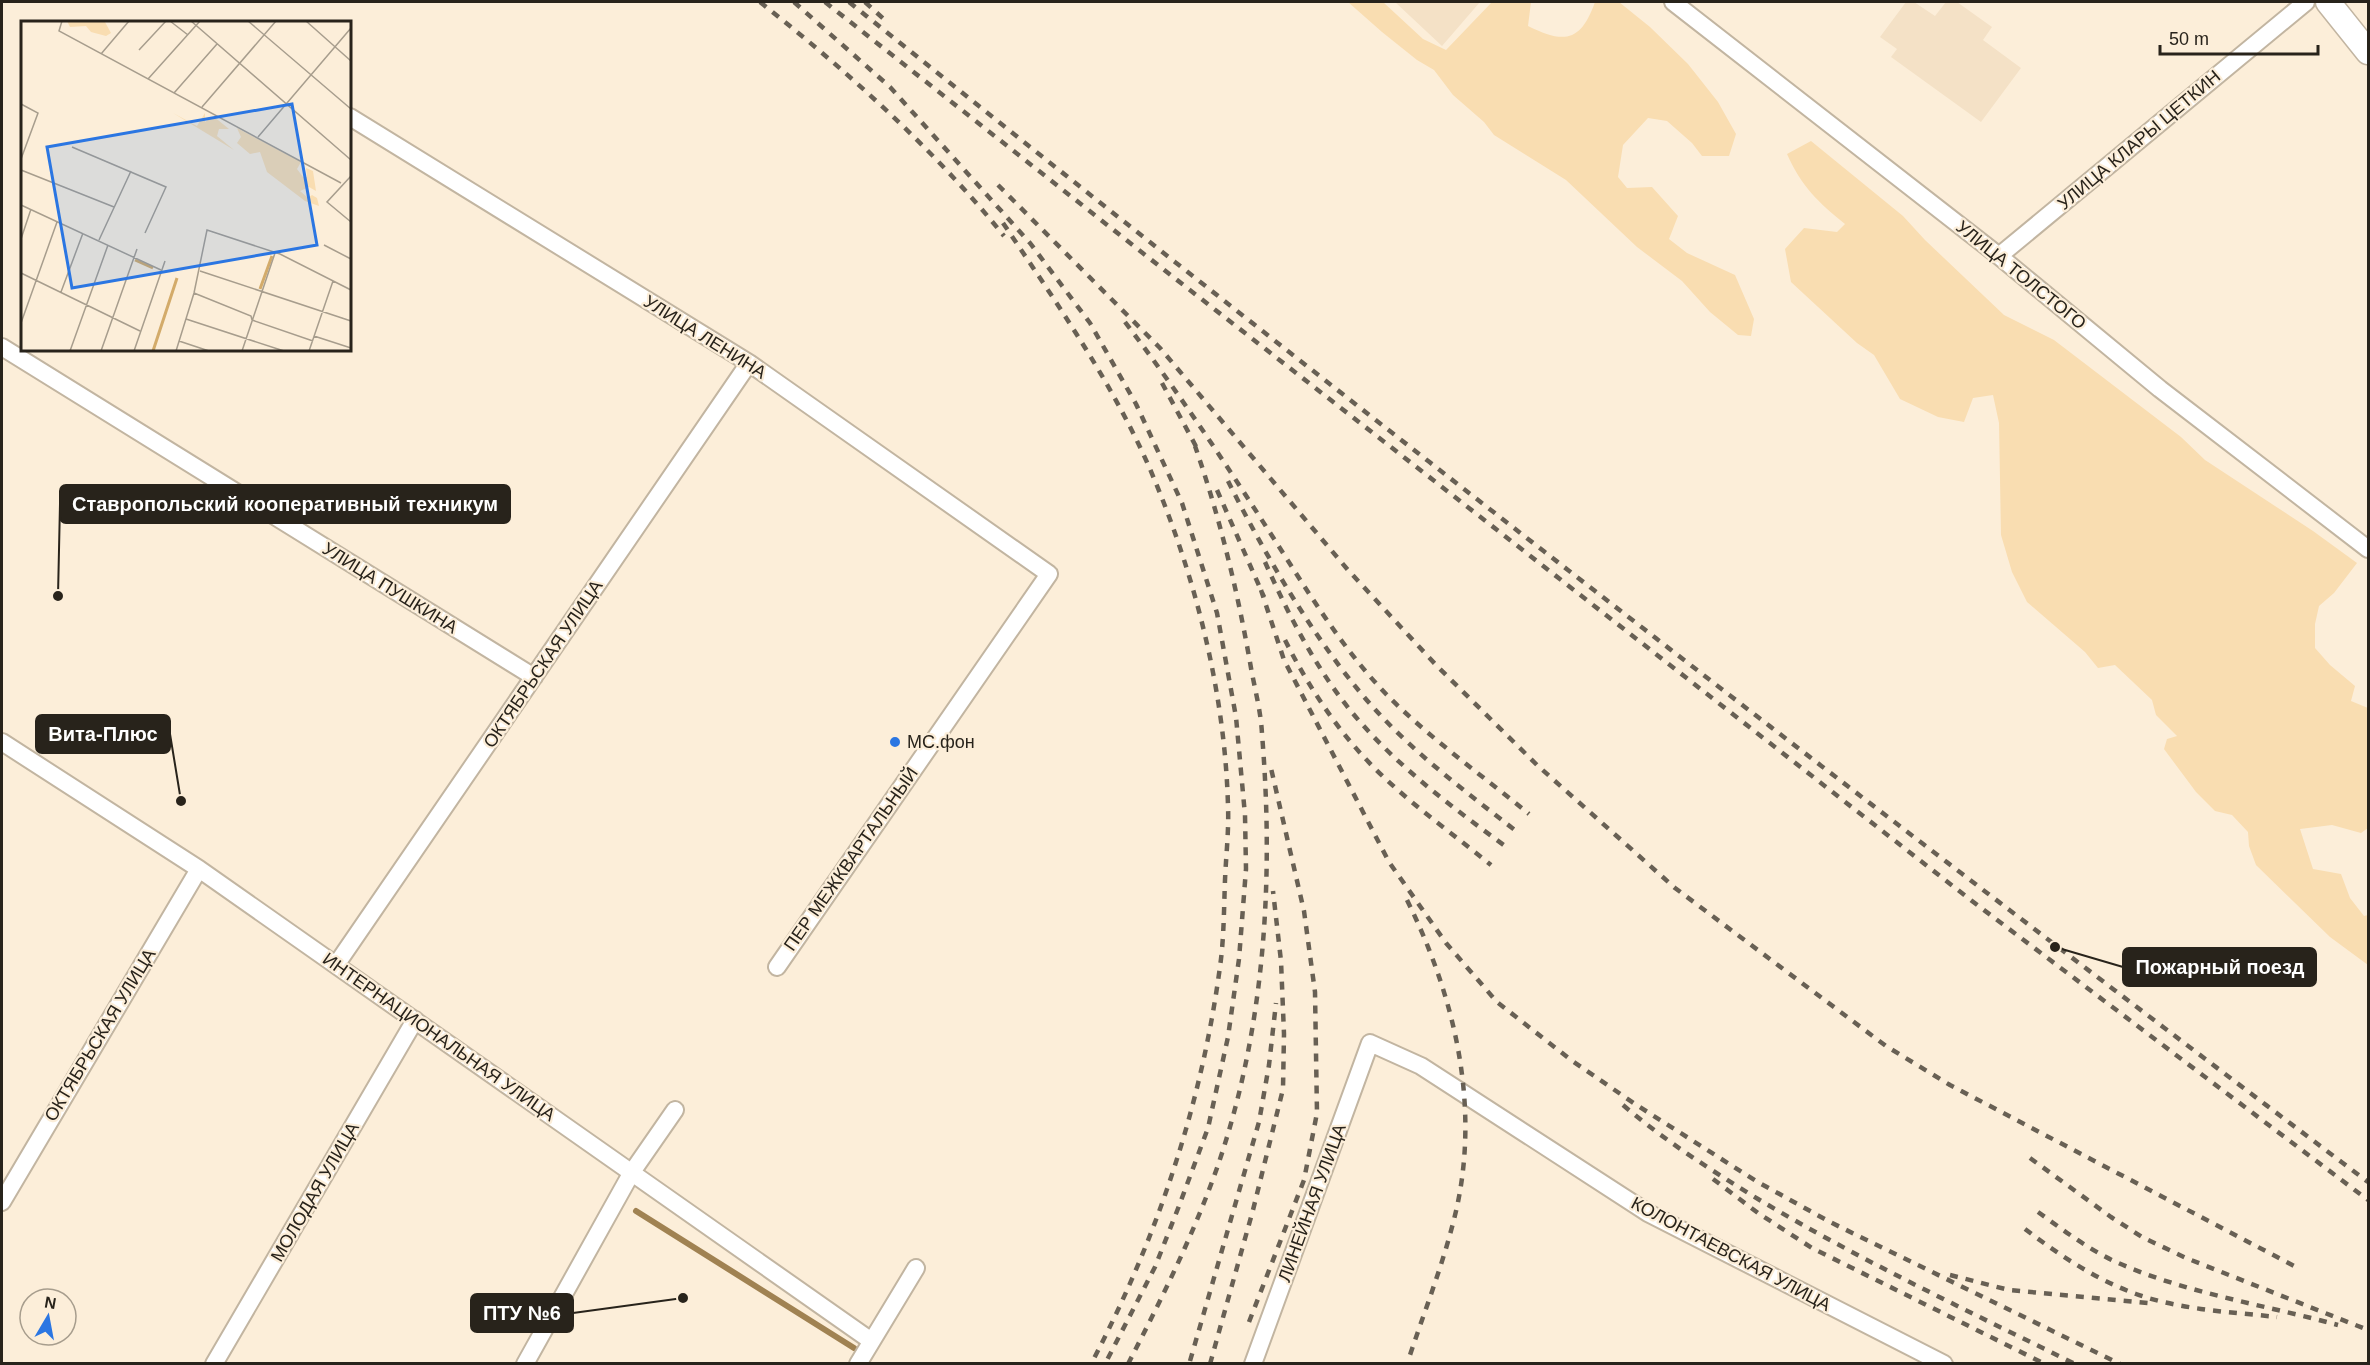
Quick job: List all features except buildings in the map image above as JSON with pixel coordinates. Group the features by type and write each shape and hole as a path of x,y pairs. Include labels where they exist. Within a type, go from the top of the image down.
{"street":[{"name":"УЛИЦА ТОЛСТОГО","path":"1673,2 1999,256 2160,389 2368,549"},
{"name":"УЛИЦА КЛАРЫ ЦЕТКИН","path":"1999,256 2306,2"},
{"path":"2328,2 2368,52"},
{"name":"УЛИЦА ЛЕНИНА","path":"351,118 749,363 1049,574"},
{"name":"УЛИЦА ПУШКИНА","path":"2,347 534,677"},
{"name":"ОКТЯБРЬСКАЯ УЛИЦА","path":"336,965 749,363"},
{"name":"ПЕР МЕЖКВАРТАЛЬНЫЙ","path":"777,967 1049,574"},
{"name":"ИНТЕРНАЦИОНАЛЬНАЯ УЛИЦА","path":"2,742 200,868 870,1340"},
{"name":"ОКТЯБРЬСКАЯ УЛИЦА","path":"2,1202 200,868"},
{"name":"МОЛОДАЯ УЛИЦА","path":"214,1364 415,1020"},
{"name":"ЛИНЕЙНАЯ УЛИЦА","path":"1253,1364 1370,1043"},
{"name":"КОЛОНТАЕВСКАЯ УЛИЦА","path":"1370,1043 1421,1066 1648,1213 1944,1364"},
{"path":"525,1364 632,1172 675,1110"},
{"path":"858,1364 870,1340 916,1268"}],"shaded area":[{"path":"1348,2 1383,2 1423,39 1446,50 1492,2 1531,2 1528,26 1561,37 1570,36 1584,25 1595,2 1619,2 1650,27 1688,64 1718,102 1736,134 1729,156 1702,156 1692,143 1667,121 1648,118 1623,145 1618,177 1627,188 1652,187 1678,216 1669,239 1687,253 1735,275 1754,319 1751,336 1738,335 1710,312 1682,281 1637,247 1566,180 1494,135 1484,122 1453,95 1434,70 1417,60"},
{"path":"1395,2 1480,2 1442,46"},
{"path":"1906,2 1914,2 1935,16 1946,2 1957,2 1992,27 1983,40 2021,68 1981,122 1891,57 1897,49 1880,37"},
{"path":"1811,141 1903,216 2004,315 2054,340 2181,437 2205,460 2313,531 2357,563 2334,593 2319,606 2315,624 2315,648 2330,665 2355,686 2351,701 2368,708 2368,828 2361,833 2332,825 2300,829 2313,869 2341,874 2350,898 2364,916 2368,915 2368,965 2330,937 2256,865 2249,846 2248,832 2232,815 2215,811 2196,792 2164,749 2167,739 2177,736 2156,715 2152,700 2115,665 2098,668 2085,652 2027,602 2012,572 2001,535 1999,423 1993,395 1973,398 1964,422 1938,417 1900,399 1874,355 1857,343 1791,282 1785,249 1804,228 1837,232 1845,224 1812,193 1798,175 1787,154"}],"waterway":[{"path":"636,1211 854,1348"}],"railway":[{"path":"760,2 825,55 888,112 949,172 1004,236"},
{"path":"794,2 890,87 1030,243 1090,323 1136,404 1182,503 1217,613 1236,717 1245,815 1246,869 1239,959 1228,1037 1208,1128 1179,1206 1155,1267 1105,1364"},
{"path":"825,2 1972,901 2368,1200"},
{"path":"849,2 1225,302 1604,598 2368,1182"},
{"path":"865,2 887,22"},
{"path":"998,185 1160,348 1348,570 1436,665 1537,765 1675,888 1886,1046 1950,1085 2296,1267"},
{"path":"1003,223 1101,374 1150,469 1181,550 1205,634 1214,677 1226,763 1228,825 1223,939 1203,1064 1190,1116 1157,1217 1137,1267 1091,1364"},
{"path":"1125,322 1198,424 1323,614 1369,675 1420,726 1529,814"},
{"path":"1162,383 1199,452"},
{"path":"1128,1364 1187,1243 1217,1168 1246,1062 1262,954 1267,844 1260,718 1228,556 1195,446"},
{"path":"1228,481 1278,574 1318,636 1361,693 1414,748 1516,831"},
{"path":"1217,490 1264,597"},
{"path":"1265,562 1316,662 1355,716 1407,769 1505,846"},
{"path":"1261,590 1284,660 1389,862 1446,943 1497,1002 1571,1060 1756,1181 1830,1222 2120,1364"},
{"path":"1285,640 1318,697 1357,750 1400,792 1491,865"},
{"path":"1249,1322 1304,1180 1317,1113 1315,992 1304,911 1270,764"},
{"path":"1210,1364 1253,1210 1283,1089 1284,1034 1281,961 1273,891"},
{"path":"1407,900 1423,935 1449,1009 1458,1047 1465,1124 1464,1163 1458,1202 1442,1260 1410,1355"},
{"path":"1190,1361 1259,1122 1269,1065 1276,1003"},
{"path":"1623,1105 1689,1155 1758,1199 1836,1243 2075,1364"},
{"path":"2030,1158 2142,1237 2186,1258 2368,1330"},
{"path":"1713,1179 1758,1213 1812,1248 2045,1364"},
{"path":"2038,1212 2096,1251 2142,1273 2197,1290 2338,1325"},
{"path":"2025,1229 2078,1266 2136,1294 2188,1307 2277,1317"},
{"path":"1950,1275 2009,1290 2148,1303"}],"place":[{"name":"Ставропольский кооперативный техникум","path":"58,596"},
{"name":"МС.фон","path":"895,742"},
{"name":"Вита-Плюс","path":"181,801"},
{"name":"Пожарный поезд","path":"2055,947"},
{"name":"ПТУ №6","path":"683,1298"}]}
